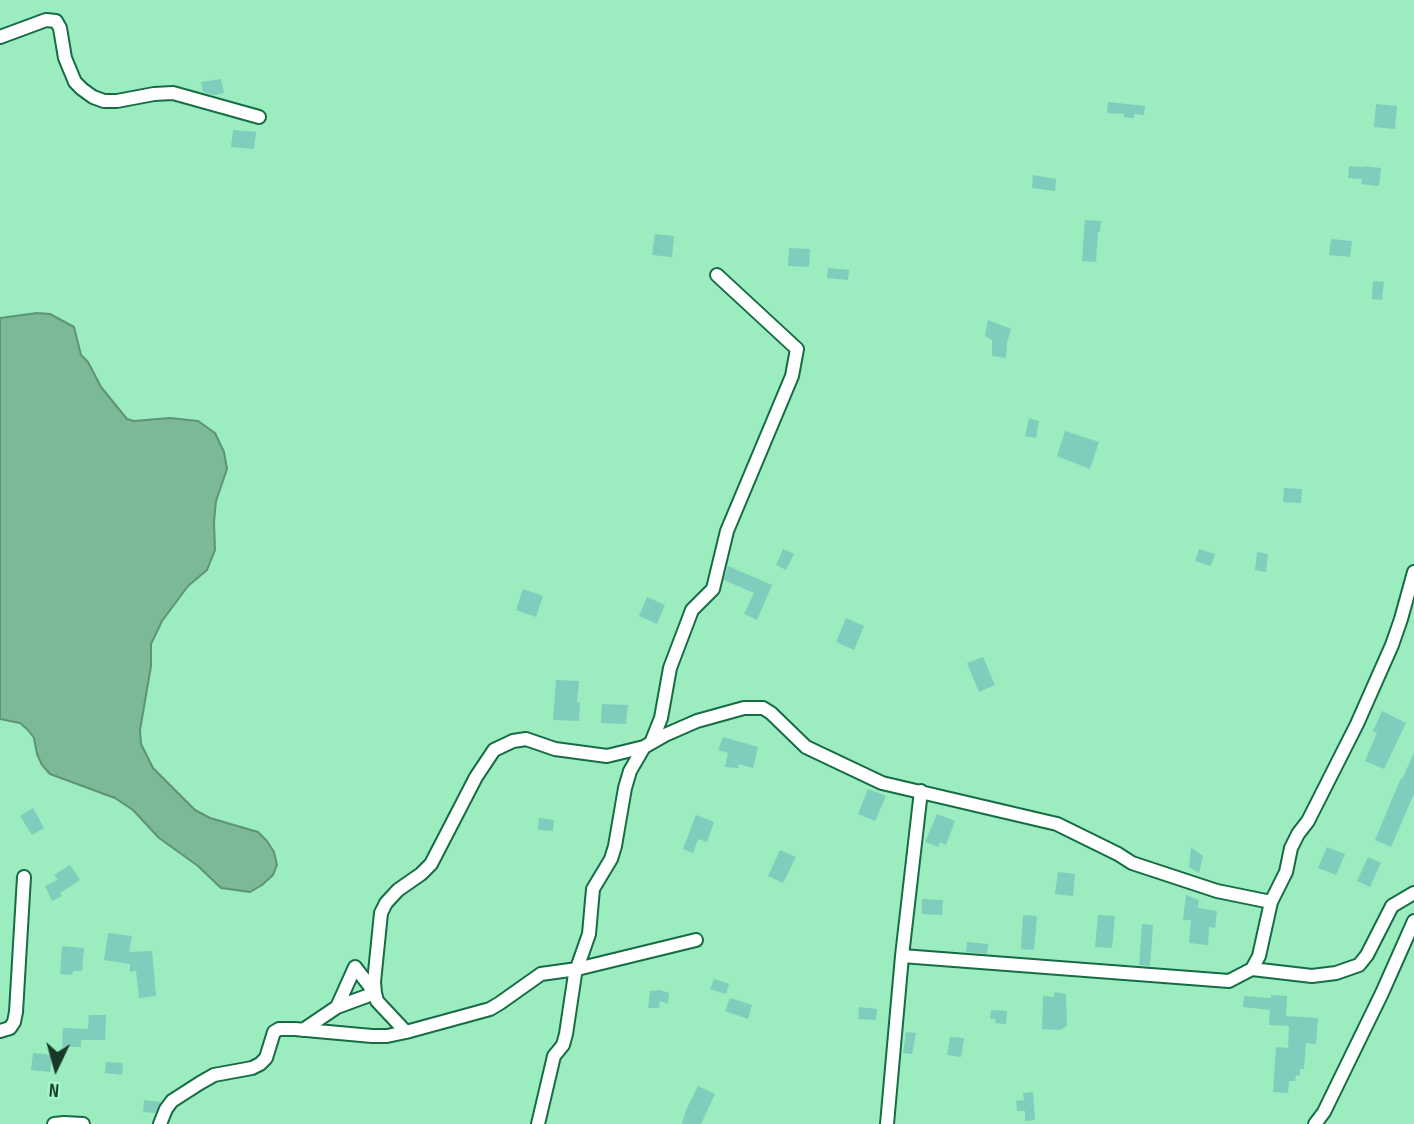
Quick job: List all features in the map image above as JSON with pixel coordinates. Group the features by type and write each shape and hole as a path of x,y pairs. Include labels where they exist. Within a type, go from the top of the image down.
{"street":[{"path":"0,37 46,20 56,21 60,28 65,58 75,82 93,97 117,101 173,93 259,117"},
{"path":"538,1124 554,1056 566,1034 573,980 589,934 593,889 611,859 619,831 625,788 631,771 661,718 670,668 692,610 713,589 727,531 792,376 797,349 718,275"},
{"path":"902,956 1229,981 1252,969 1259,956 1271,902 1286,872 1291,848 1345,749 1391,645 1414,572"},
{"path":"374,993 380,921 386,903 431,864 476,776 494,750 526,738 555,749 607,756 647,745 665,734 697,721 744,708 763,708 806,747 882,783 1057,824 1132,863 1217,891 1271,902"},
{"path":"887,1124 902,956 921,791"},
{"path":"0,1031 10,1028 16,1012 24,877"},
{"path":"1252,969 1312,976 1359,965 1367,955 1392,906 1414,893"},
{"path":"1315,1124 1324,1112 1371,1017 1414,921"},
{"path":"160,1124 169,1105 200,1083 214,1075 260,1064 266,1058 276,1030 372,1036 406,1032 490,1009 541,974 576,969 696,940"},
{"path":"337,1007 355,967 377,1001 406,1032"},
{"path":"303,1030 337,1007 374,993"},
{"path":"54,1124 83,1124"}],"shaded area":[{"path":"50,314 74,327 81,355 88,362 101,387 127,419 134,421 170,418 198,421 215,433 224,452 227,469 216,501 215,550 207,570 188,586 162,621 151,644 151,666 140,730 141,744 153,768 195,810 210,818 258,832 267,841 274,852 277,865 273,875 250,892 221,888 198,866 159,838 133,810 115,798 50,774 42,765 34,738 28,730 20,723 0,719 0,318"}],"building":[{"path":"221,79 224,93 214,95 203,92 201,82"},
{"path":"1108,102 1145,106 1144,115 1134,114 1134,118 1124,117 1124,114 1107,113"},
{"path":"1376,104 1397,106 1395,129 1374,127"},
{"path":"233,130 256,132 254,149 231,147"},
{"path":"1349,166 1381,168 1379,186 1361,184 1362,179 1348,178"},
{"path":"1033,175 1056,179 1055,191 1032,188"},
{"path":"1085,220 1101,221 1096,262 1082,261"},
{"path":"655,234 674,236 672,257 652,255"},
{"path":"1331,239 1352,241 1350,257 1329,255"},
{"path":"789,248 810,249 809,267 788,266"},
{"path":"828,268 849,270 848,280 827,278"},
{"path":"1373,281 1384,282 1382,300 1372,299"},
{"path":"988,320 1011,329 1006,358 992,356 992,340 985,336"},
{"path":"1029,418 1039,421 1036,438 1025,436"},
{"path":"1065,431 1099,442 1090,469 1057,456"},
{"path":"1284,488 1302,489 1301,503 1283,502"},
{"path":"783,549 794,554 786,570 776,565"},
{"path":"1199,549 1215,554 1211,566 1195,561"},
{"path":"1257,552 1268,554 1266,572 1255,570"},
{"path":"728,566 772,585 757,620 744,614 754,593 724,580"},
{"path":"523,589 543,596 536,617 516,610"},
{"path":"647,597 665,605 657,624 639,616"},
{"path":"846,618 864,626 854,650 836,642"},
{"path":"983,657 995,685 979,692 967,663"},
{"path":"556,680 579,681 579,721 553,720"},
{"path":"602,704 628,705 626,724 601,723"},
{"path":"1382,711 1406,723 1384,769 1365,761 1377,733 1373,731"},
{"path":"723,737 758,747 753,768 739,764 738,768 725,767 728,753 718,750"},
{"path":"1414,753 1414,794 1391,847 1375,840"},
{"path":"868,789 886,796 875,821 858,814"},
{"path":"33,808 44,828 32,835 20,816"},
{"path":"937,814 955,821 946,845 940,842 938,847 925,842"},
{"path":"696,815 714,822 707,842 698,839 693,853 683,849"},
{"path":"539,818 554,820 553,831 538,830"},
{"path":"1191,847 1203,856 1199,873 1189,867"},
{"path":"1327,847 1345,854 1336,875 1318,868"},
{"path":"780,850 796,857 783,883 768,876"},
{"path":"1368,857 1381,863 1370,887 1357,881"},
{"path":"70,865 80,880 52,901 45,886 58,880 54,875"},
{"path":"1058,872 1075,874 1073,896 1055,894"},
{"path":"1186,895 1199,900 1198,908 1217,911 1215,928 1209,927 1208,945 1189,943 1191,920 1183,920"},
{"path":"922,899 943,900 942,915 922,914"},
{"path":"1023,915 1037,916 1034,950 1021,949"},
{"path":"1098,915 1115,916 1112,948 1095,947"},
{"path":"1142,924 1153,925 1150,966 1139,965"},
{"path":"108,933 132,936 129,952 152,951 156,996 139,998 136,971 130,972 130,964 104,960"},
{"path":"967,942 988,944 987,954 966,952"},
{"path":"62,946 84,948 82,971 73,971 72,975 60,974"},
{"path":"714,979 729,984 726,994 710,989"},
{"path":"650,991 669,993 668,1004 660,1001 659,1008 648,1008"},
{"path":"1055,992 1066,994 1067,1026 1060,1030 1042,1029 1043,996 1054,997"},
{"path":"1271,995 1287,996 1286,1016 1318,1018 1316,1044 1306,1043 1304,1069 1300,1069 1300,1076 1296,1075 1295,1081 1289,1081 1288,1093 1273,1092 1276,1047 1288,1048 1289,1026 1269,1025 1270,1010 1243,1007 1244,996 1271,998"},
{"path":"730,998 752,1005 748,1019 725,1011"},
{"path":"859,1007 877,1009 876,1020 858,1019"},
{"path":"991,1010 1007,1011 1006,1024 995,1023 996,1019 990,1019"},
{"path":"89,1015 106,1015 105,1040 81,1040 81,1047 62,1047 63,1028 88,1029"},
{"path":"906,1032 916,1033 912,1054 903,1053"},
{"path":"950,1037 964,1038 961,1057 947,1055"},
{"path":"33,1053 52,1055 50,1072 31,1070"},
{"path":"106,1062 123,1063 122,1075 105,1073"},
{"path":"698,1086 715,1094 701,1124 682,1124 686,1110"},
{"path":"1033,1092 1035,1120 1025,1121 1025,1111 1017,1111 1016,1101 1024,1100 1023,1093"},
{"path":"144,1100 161,1102 155,1113 143,1112"}]}
